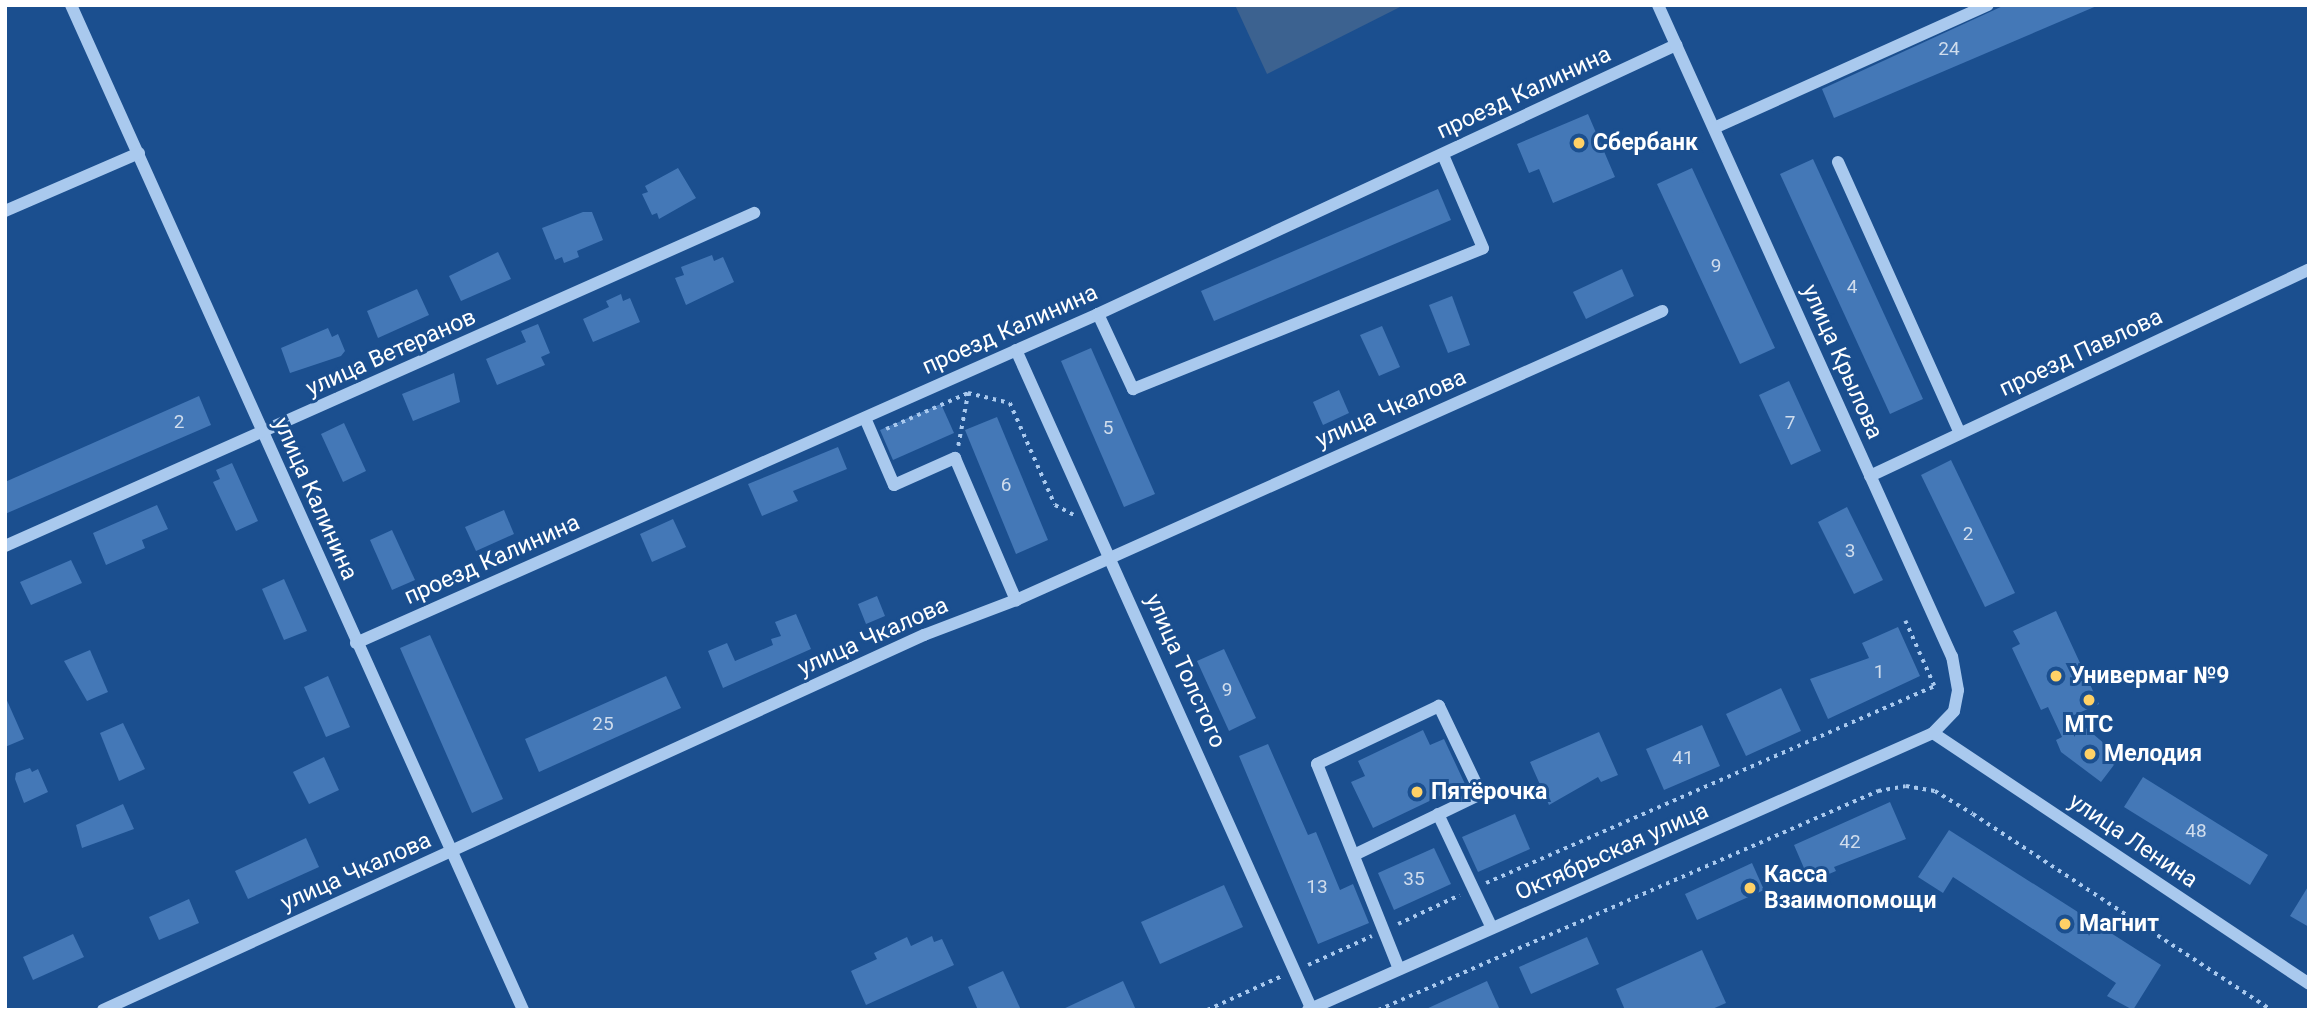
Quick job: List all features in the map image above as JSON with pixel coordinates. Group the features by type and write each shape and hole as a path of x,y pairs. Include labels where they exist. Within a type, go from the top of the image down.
{"street":[{"name":"улица Калинина","path":"71,5 449,853 523,1010"},
{"name":"улица Крылова","path":"1658,5 1956,672 1954,711 1933,733"},
{"path":"1714,128 1988,5"},
{"name":"проезд Калинина","path":"356,643 1098,314 1676,45"},
{"path":"5,211 139,153"},
{"path":"1098,314 1133,389 1483,248 1443,155"},
{"path":"1838,162 1960,433"},
{"name":"улица Ветеранов","path":"5,546 264,434 754,213"},
{"name":"проезд Павлова","path":"1870,476 2309,268"},
{"name":"улица Чкалова","path":"103,1010 924,635 1016,600 1662,311"},
{"name":"улица Толстого","path":"1016,351 1111,557 1310,1009"},
{"path":"865,418 894,485 955,458 1016,600"},
{"path":"1354,855 1481,794 1439,705 1317,764 1399,969"},
{"name":"Октябрьская улица","path":"1310,1009 1933,733"},
{"name":"улица Ленина","path":"1933,733 2309,984"},
{"path":"1438,814 1492,928"}],"path":[{"path":"873,435 968,393 1010,403 1055,505 1098,528"},
{"path":"955,458 968,393"},
{"path":"1207,1010 1473,888 1934,686 1905,621"},
{"path":"1378,1010 1865,797 1906,786 1935,791 1973,814 2271,1010"}],"water":[{"path":"1235,5 1404,5 1267,74"}],"building":[{"path":"2005,5 2099,5 1834,118 1822,89"},
{"path":"1588,114 1615,177 1553,203 1539,169 1529,173 1517,144"},
{"path":"1813,159 1923,399 1890,414 1780,174"},
{"path":"678,168 696,198 659,219 657,213 652,215 642,194 648,192 645,186"},
{"path":"1692,168 1775,348 1740,364 1657,184"},
{"path":"1438,189 1451,220 1214,321 1201,291"},
{"path":"583,212 592,212 603,240 577,251 579,257 564,263 562,257 555,260 542,228"},
{"path":"498,252 511,279 461,301 449,276"},
{"path":"712,255 714,261 723,257 734,282 686,305 675,278 684,275 681,267"},
{"path":"1622,269 1634,296 1586,319 1573,292"},
{"path":"417,289 429,315 378,338 367,311"},
{"path":"621,294 623,301 630,298 640,322 593,342 583,319 609,307 606,301"},
{"path":"1452,296 1470,345 1448,353 1429,305"},
{"path":"538,324 550,353 541,357 545,365 497,385 486,359 526,342 521,331"},
{"path":"1382,326 1400,367 1379,376 1360,335"},
{"path":"328,328 332,337 338,334 345,351 341,356 290,373 281,348"},
{"path":"1091,348 1155,494 1124,507 1061,361"},
{"path":"454,373 460,402 413,421 402,394"},
{"path":"1789,381 1821,451 1791,465 1759,395"},
{"path":"1339,390 1349,413 1323,425 1313,402"},
{"path":"199,396 211,425 5,514 5,482"},
{"path":"941,404 954,433 893,460 880,430"},
{"path":"997,417 1048,540 1016,554 965,430"},
{"path":"344,423 366,471 343,482 321,434"},
{"path":"838,447 847,469 793,491 798,501 762,516 748,484"},
{"path":"1951,460 2015,593 1985,607 1921,475"},
{"path":"232,463 258,521 236,531 213,482 220,479 216,470"},
{"path":"157,505 168,529 142,540 145,548 106,565 93,533"},
{"path":"1847,507 1883,580 1854,594 1818,522"},
{"path":"504,510 514,534 476,551 465,527"},
{"path":"673,519 686,547 652,562 640,534"},
{"path":"392,530 415,580 392,590 370,540"},
{"path":"71,560 82,583 31,605 20,582"},
{"path":"284,579 307,631 284,640 262,589"},
{"path":"877,596 885,616 866,624 858,604"},
{"name":"Универмаг №9","path":"2056,611 2099,704 2072,716 2120,757 2101,782 2061,752 2056,740 2062,737 2048,707 2041,710 2012,648 2020,644 2013,631"},
{"path":"796,614 811,649 723,688 708,651 727,643 735,661 773,645 771,639 781,636 775,622"},
{"path":"1898,627 1920,676 1828,719 1810,679 1869,658 1862,643"},
{"path":"430,635 503,799 472,813 400,648"},
{"path":"1224,649 1256,718 1229,731 1197,661"},
{"path":"90,650 108,692 87,701 64,661"},
{"path":"328,676 350,727 326,737 304,687"},
{"path":"666,676 681,708 539,772 525,739"},
{"path":"1781,688 1801,731 1746,756 1726,714"},
{"path":"5,696 24,739 5,747"},
{"path":"123,723 145,769 119,781 100,733"},
{"path":"1702,725 1720,766 1664,790 1646,749"},
{"path":"1423,730 1430,745 1444,739 1465,784 1373,828 1351,782 1365,776 1358,761"},
{"path":"1599,732 1618,775 1601,782 1598,777 1549,805 1530,762"},
{"path":"1268,744 1308,835 1316,832 1340,890 1353,884 1369,923 1318,944 1239,756"},
{"path":"324,757 339,790 309,804 293,772"},
{"path":"30,768 32,772 38,769 48,792 24,803 15,779 16,773"},
{"path":"2143,777 2268,855 2250,885 2124,807"},
{"path":"1890,802 1906,839 1834,867 1836,871 1810,882 1794,845"},
{"path":"123,804 134,829 82,848 76,825"},
{"path":"1515,814 1530,849 1478,872 1462,837"},
{"path":"1949,830 2161,965 2133,1010 2107,996 2116,983 1953,877 1943,893 1918,877"},
{"path":"306,838 319,867 248,899 235,871"},
{"path":"1434,848 1451,884 1394,910 1378,873"},
{"path":"1752,863 1764,890 1697,920 1685,894"},
{"path":"1224,885 1243,927 1160,964 1141,922"},
{"path":"2309,885 2309,927 2290,916"},
{"path":"189,899 199,923 159,940 149,917"},
{"path":"73,934 84,957 33,980 23,957"},
{"path":"932,936 934,942 942,939 954,965 866,1005 851,971 877,959 874,953 907,937 911,946"},
{"path":"1587,937 1599,964 1531,994 1519,967"},
{"path":"1702,950 1726,1003 1710,1010 1625,1010 1616,989"},
{"path":"1003,971 1021,1010 978,1010 968,987"},
{"path":"1123,981 1136,1010 1061,1010"},
{"path":"1487,981 1500,1010 1424,1010"}],"place":[{"name":"Сбербанк","path":"1579,143"},
{"name":"Универмаг №9","path":"2056,676"},
{"name":"МТС","path":"2089,700"},
{"name":"Мелодия","path":"2090,754"},
{"name":"Пятёрочка","path":"1417,792"},
{"name":"Касса Взаимопомощи","path":"1750,888"},
{"name":"Магнит","path":"2065,924"}]}
